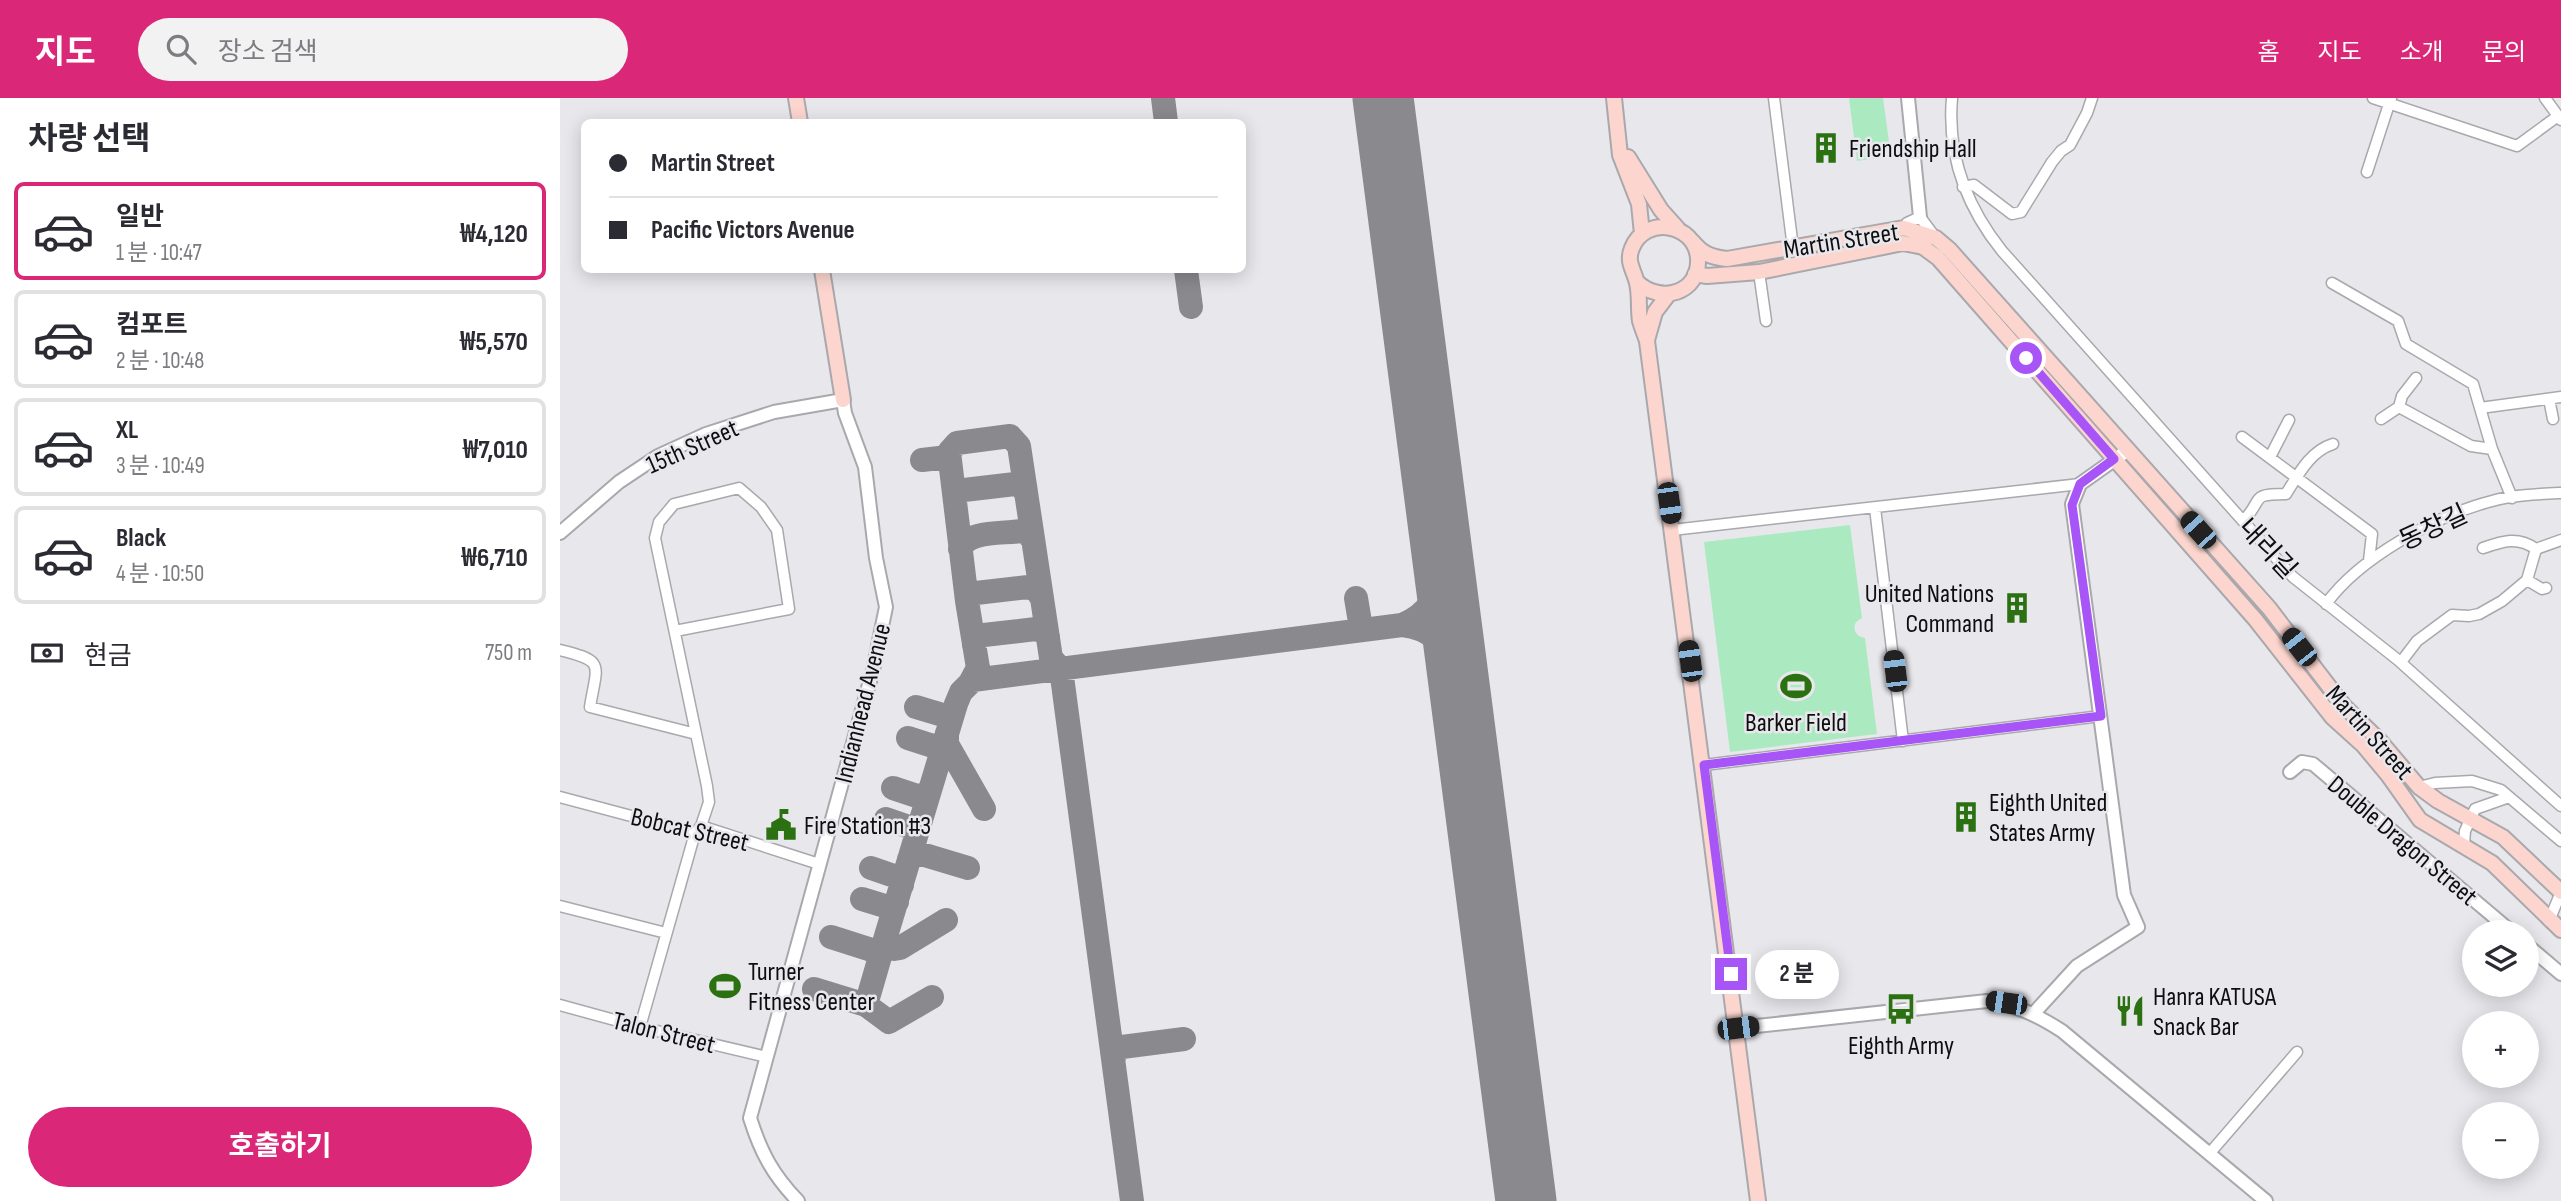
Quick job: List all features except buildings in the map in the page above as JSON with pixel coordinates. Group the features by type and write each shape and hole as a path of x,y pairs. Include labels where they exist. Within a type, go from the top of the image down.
{"main road":[{"path":"796,98 800,119"},
{"path":"1614,98 1620,155 1639,204 1642,234"},
{"path":"1618,140 1661,210 1692,241 1698,257 1695,274 1683,289 1662,299 1652,320 1647,341"},
{"path":"1668,295 1651,292 1637,282 1632,275 1630,257 1632,248 1642,234 1660,227 1679,230"},
{"name":"Martin Street","path":"1692,241 1701,252 1710,257 1727,259 1904,228 1936,238 1950,249 2269,608 2344,706 2381,741 2419,787 2438,801 2503,837 2561,892"},
{"name":"Martin Street","path":"1695,274 1707,276 1759,272 1903,243 1923,247 1938,258 2255,619 2332,717 2363,745 2388,775 2420,820 2492,863 2555,925"},
{"name":"Indianhead Avenue","path":"823,273 844,400"},
{"path":"1637,282 1640,322 1647,341 1704,765 1758,1201"}],"street":[{"path":"1774,98 1793,248"},
{"path":"1908,98 1920,217 1936,238"},
{"name":"내리길","path":"1952,98 1952,147 1964,187 1975,213 2002,251 2293,577 2401,663 2561,806"},
{"path":"1964,187 1974,185 2012,214 2021,212 2052,162 2070,145 2092,98"},
{"path":"2373,98 2390,101 2517,146 2560,118 2545,98"},
{"path":"2367,172 2390,101"},
{"path":"1904,228 1907,223 1920,217"},
{"path":"1759,272 1766,321"},
{"path":"2332,283 2398,321 2406,344 2473,384 2491,449 2512,498"},
{"path":"2381,419 2399,407 2402,396 2416,377"},
{"path":"2480,408 2561,397"},
{"path":"2549,399 2553,419"},
{"name":"15th Street","path":"560,533 620,482 658,456 706,434 774,412 844,400"},
{"name":"Indianhead Avenue","path":"798,1201 778,1180 759,1148 750,1118 873,670 886,607 876,558 866,467 845,413 844,400"},
{"path":"2399,407 2471,446 2491,449"},
{"path":"2270,457 2289,420"},
{"path":"2242,437 2372,534 2369,561"},
{"path":"2243,521 2253,511 2261,495 2286,494 2315,454 2333,444"},
{"path":"1672,530 2080,484 2127,450"},
{"path":"2034,1013 2077,966 2138,927 2124,895 2072,505 2080,484"},
{"path":"640,1027 666,933 709,802 696,734 674,631 655,538 659,522 674,504 739,488 761,507 777,530 789,609 674,631"},
{"name":"동창길","path":"2326,604 2337,588 2369,561 2443,519 2493,500 2561,494"},
{"path":"1875,508 1903,741"},
{"path":"2483,548 2516,540 2527,542 2536,549"},
{"path":"2536,549 2561,540"},
{"path":"2401,663 2417,641 2452,615 2479,614 2502,601 2527,580 2536,549"},
{"path":"2527,580 2542,589 2546,588"},
{"path":"560,650 588,657 594,663 596,671 590,707 696,734"},
{"path":"1704,765 2101,716"},
{"name":"Double Dragon Street","path":"2290,772 2302,762 2313,764 2498,920"},
{"path":"2419,787 2435,783 2472,781 2501,790 2561,841"},
{"name":"Bobcat Street","path":"560,797 698,829 819,864"},
{"path":"2464,844 2465,831 2474,809 2509,797"},
{"path":"2555,925 2561,892"},
{"path":"560,906 666,933"},
{"path":"2539,955 2561,974"},
{"path":"1738,1028 1987,1000 2006,1003 2034,1013 2062,1031 2266,1201"},
{"name":"Talon Street","path":"560,1005 768,1057"},
{"path":"2209,1154 2297,1052"}],"green space":[{"path":"1849,98 1883,98 1891,156 1857,161"},
{"name":"Barker Field","path":"1850,525 1862,618 1856,622 1855,630 1859,636 1865,638 1877,734 1730,752 1704,542"}],"taxiway":[{"path":"1163,98 1166,119"},
{"path":"1186,273 1191,307"},
{"path":"970,683 978,668 949,452 957,443 1010,436 1019,446 1051,658 1061,669 1132,1201"},
{"path":"922,460 948,457"},
{"path":"955,501 958,494 964,490 1015,484 1021,486 1026,493"},
{"path":"960,549 970,539 987,534 1020,531 1027,533 1033,540"},
{"path":"1402,625 1420,614 1432,601 1443,564"},
{"path":"967,601 976,593 1028,587 1036,590 1042,598"},
{"path":"1355,631 1360,622 1356,598"},
{"path":"946,920 900,948 894,949 886,942 956,704 961,692 973,680 1402,625 1423,630 1438,640 1458,674"},
{"path":"974,645 978,638 984,635 1036,629 1048,637"},
{"path":"916,707 946,716 953,712"},
{"path":"947,733 947,744 984,809"},
{"path":"908,738 936,747 943,742"},
{"path":"893,788 920,797 928,792"},
{"path":"886,819 912,828 916,835"},
{"path":"909,859 918,853 968,868"},
{"path":"871,868 897,877 902,885"},
{"path":"862,899 888,907 897,902"},
{"path":"886,936 866,1005 889,1022 932,997"},
{"path":"831,937 881,953"},
{"path":"814,989 866,1005"},
{"path":"1114,1058 1115,1053 1122,1047 1184,1039"}],"runway":[{"path":"1383,98 1526,1201"}],"place":[{"name":"Friendship Hall","path":"1826,148"},
{"name":"United Nations Command","path":"2017,608"},
{"name":"Barker Field","path":"1796,686"},
{"name":"Eighth United States Army","path":"1966,817"},
{"name":"Fire Station #3","path":"781,825"},
{"name":"Turner Fitness Center","path":"725,986"},
{"name":"Eighth Army","path":"1901,1009"},
{"name":"Hanra KATUSA Snack Bar","path":"2130,1011"}],"route":[{"path":"1731,974 1704,765 2101,716 2072,505 2080,484 2114,459 2026,358"}]}
